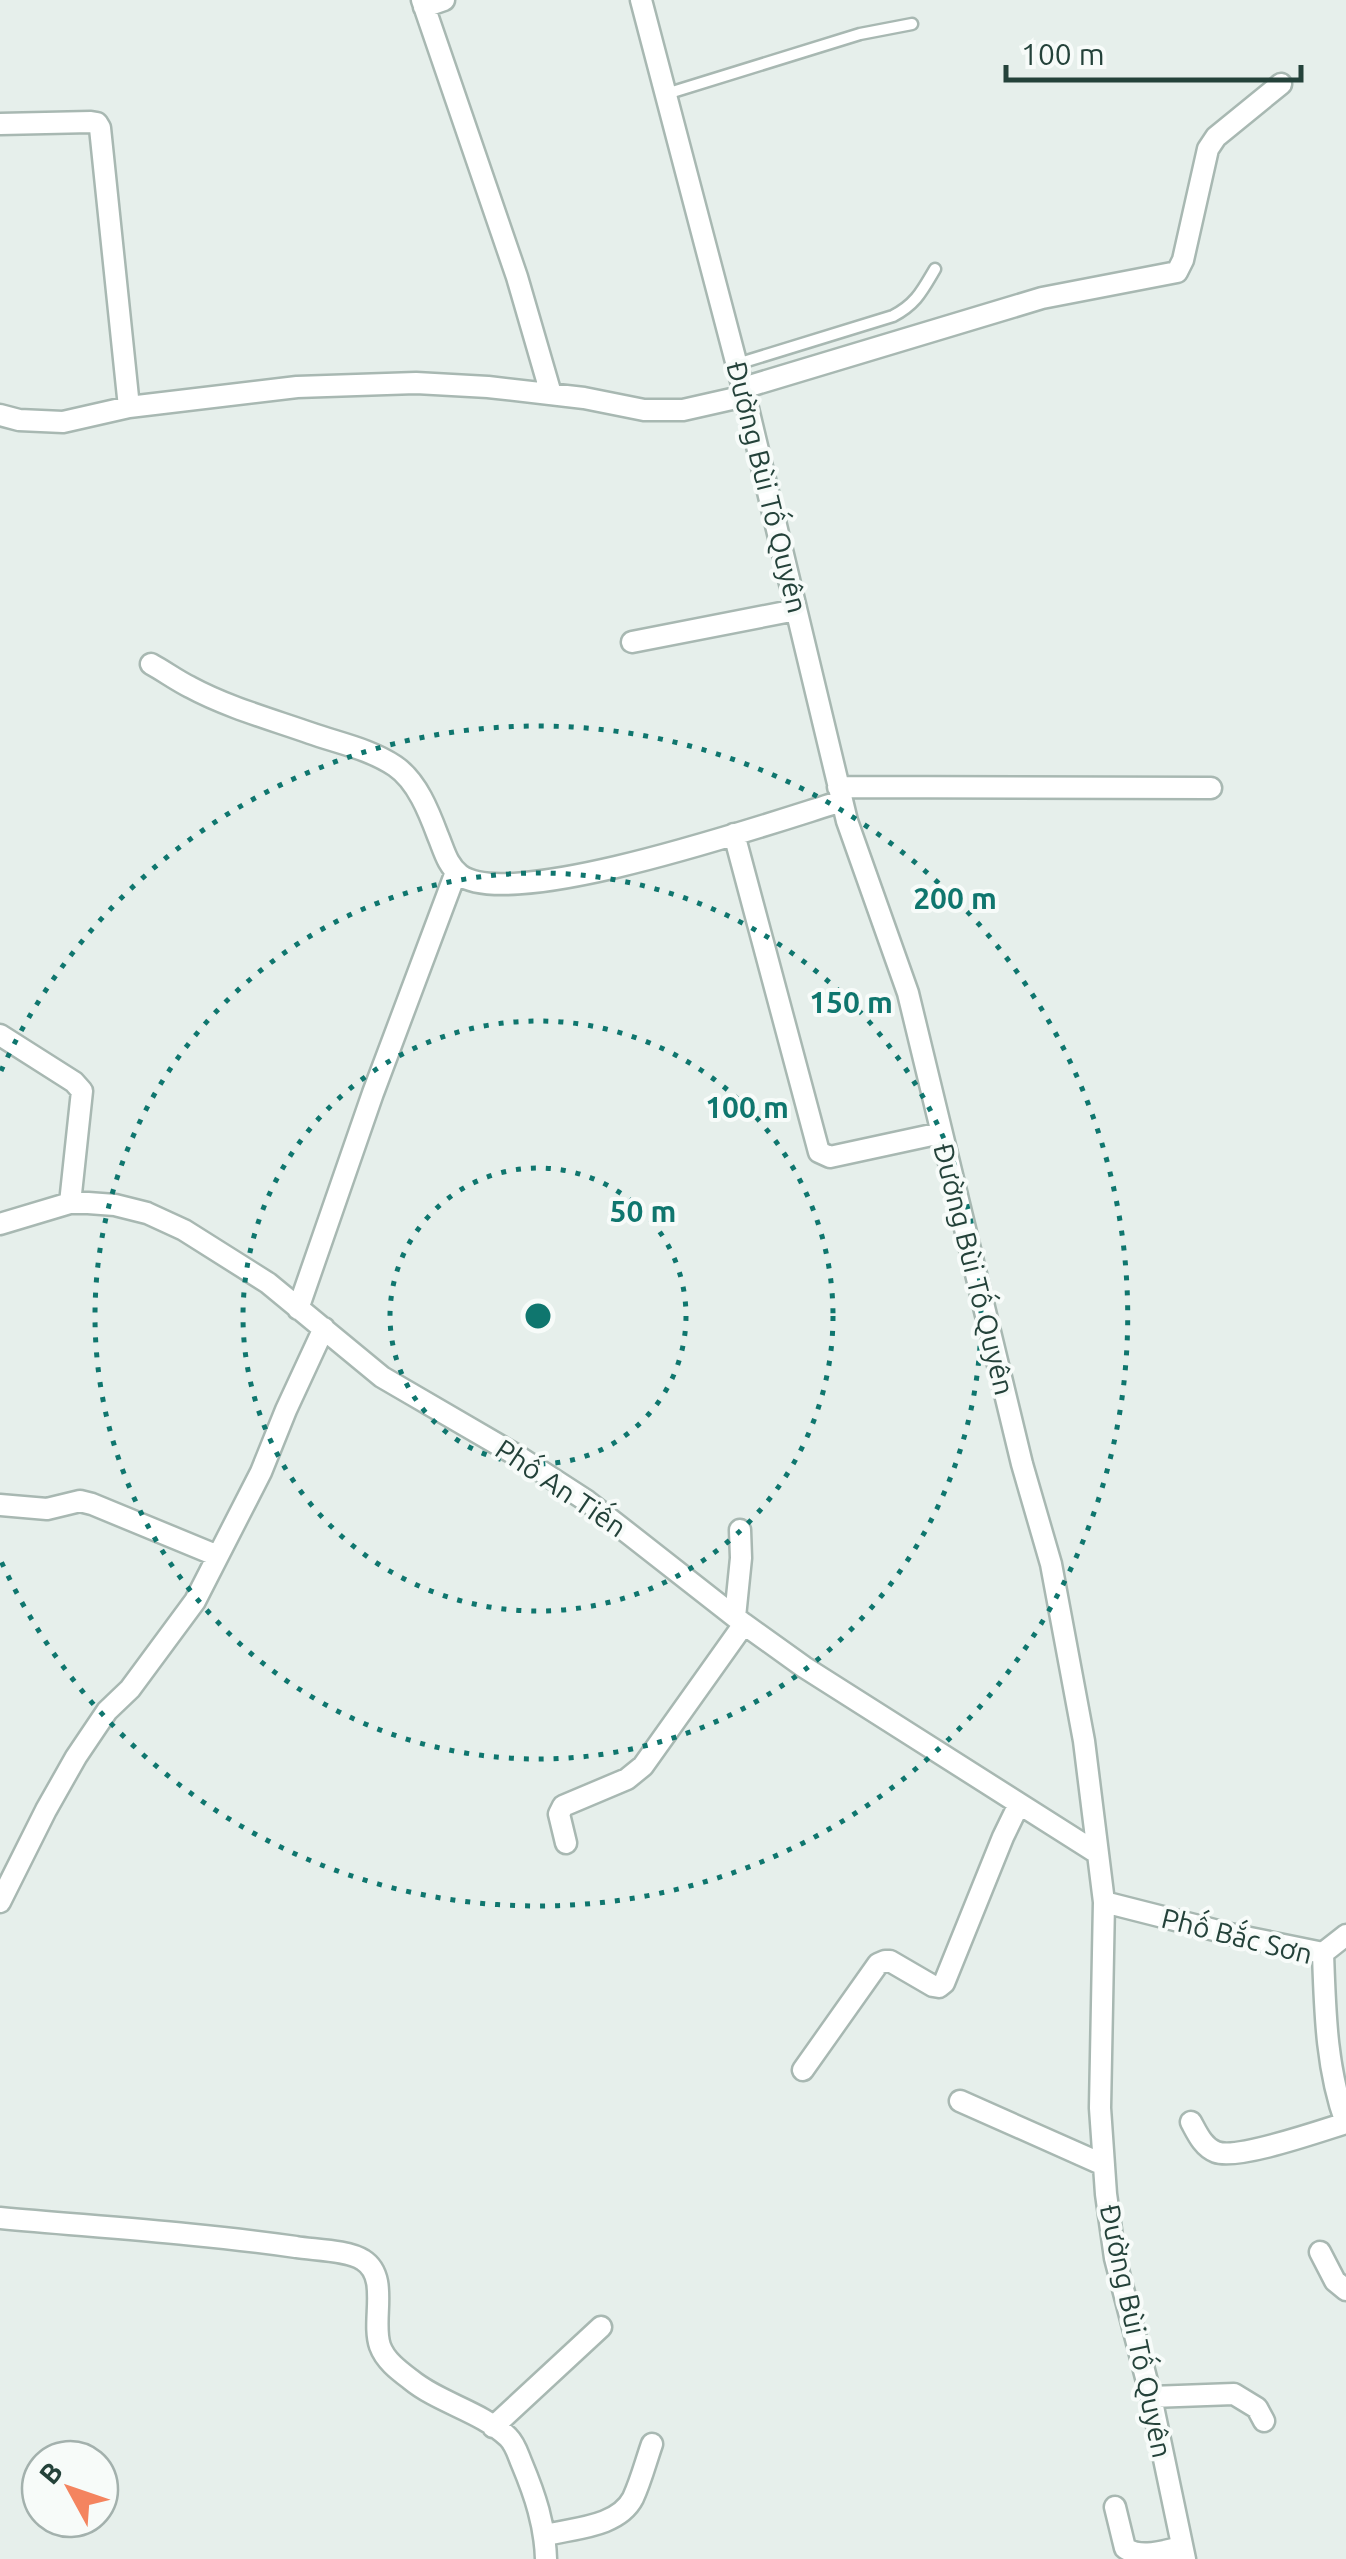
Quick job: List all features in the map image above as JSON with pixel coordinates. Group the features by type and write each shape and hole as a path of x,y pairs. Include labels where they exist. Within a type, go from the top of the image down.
{"street":[{"name":"Đường Bùi Tố Quyên","path":"642,0 744,392 846,821 908,994 1022,1464 1052,1564 1084,1741 1104,1902 1100,2108 1114,2258 1151,2397 1184,2553"},
{"path":"430,2 551,394"},
{"path":"0,416 63,422 128,408 298,387 416,383 488,386 644,410 683,410 1042,298 1176,272 1208,148 1281,84"},
{"path":"0,124 91,122 100,128 128,408"},
{"path":"632,642 796,610"},
{"path":"150,664 221,701 373,754 398,768 420,796 450,866 464,878 486,883 526,883 601,871 734,834 840,794 1212,788"},
{"path":"734,834 819,1152 830,1157 941,1133"},
{"path":"298,1309 373,1092 456,872"},
{"path":"0,1035 74,1082 82,1092 70,1204"},
{"name":"Phố An Tiến","path":"0,1224 70,1204 115,1205 184,1230 268,1283 382,1376 588,1502 804,1667 1097,1853"},
{"path":"0,1902 76,1757 107,1711 130,1689 195,1601 261,1472 324,1328"},
{"path":"0,1506 47,1509 80,1501 218,1556"},
{"path":"566,1843 559,1814 564,1806 627,1779 643,1766 740,1620 740,1530"},
{"path":"803,2070 884,1960 934,1986 944,1983 1020,1804"},
{"name":"Phố Bắc Sơn","path":"1104,1902 1323,1953 1331,2070 1346,2123"},
{"path":"1323,1953 1346,1935"},
{"path":"960,2101 1104,2166"},
{"path":"1191,2122 1202,2142 1214,2152 1224,2154 1346,2123"},
{"path":"0,2218 274,2244 363,2260 373,2270 378,2284 376,2327 380,2348 391,2363 414,2383 492,2427 516,2447 546,2535 546,2559"},
{"path":"1320,2252 1335,2281 1346,2290"},
{"path":"492,2427 601,2328"},
{"path":"1151,2397 1234,2394 1256,2408 1264,2421"},
{"path":"546,2535 620,2514 633,2498 652,2444"},
{"path":"1115,2508 1128,2552 1142,2556 1184,2553"}],"lane":[{"path":"666,94 860,34 912,24"},
{"path":"737,364 893,316 919,296 935,269"}]}
